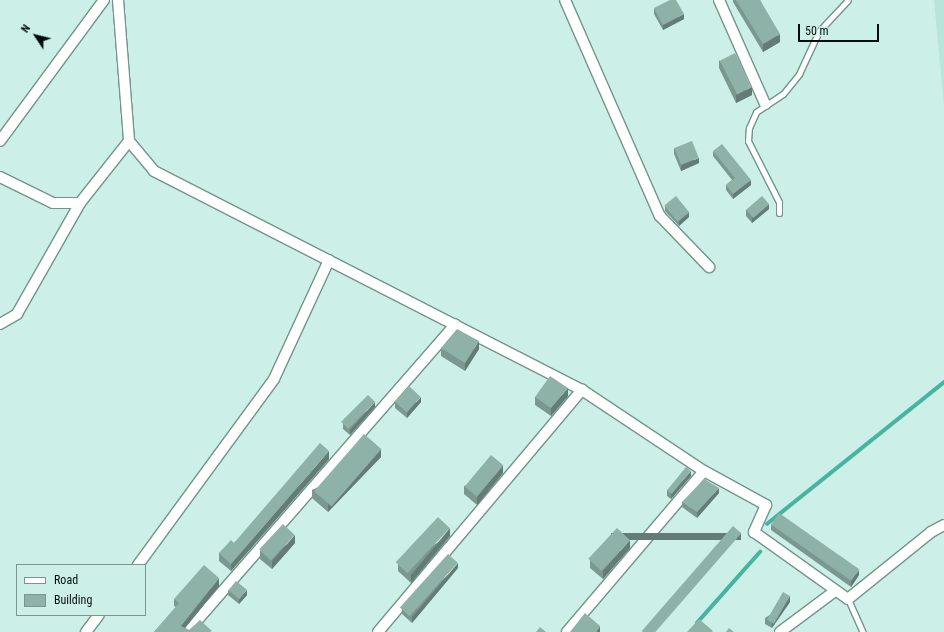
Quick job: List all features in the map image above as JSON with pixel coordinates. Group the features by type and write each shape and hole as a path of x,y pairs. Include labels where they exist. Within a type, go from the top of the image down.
{"street":[{"path":"0,141 104,0"},
{"path":"118,0 129,141 154,171 582,390 704,471 766,505 754,532 848,599 931,532 944,525"},
{"path":"565,0 660,216 709,267"},
{"path":"719,0 765,104"},
{"path":"0,324 17,314 80,203 129,141"},
{"path":"0,178 53,203 80,203"},
{"path":"139,564 274,379 329,260"},
{"path":"187,632 456,325"},
{"path":"378,632 582,390"},
{"path":"566,632 704,471"},
{"path":"780,632 835,591"},
{"path":"86,632 98,616"}],"lane":[{"path":"779,212 779,202 748,141 749,128 765,104 783,94 799,74 819,31 848,0"},
{"path":"848,599 863,632"}],"shaded area":[{"path":"934,0 944,0 944,106"}],"building":[{"path":"670,0 676,0 684,14 663,25 654,8"},
{"path":"736,0 760,0 780,34 763,44"},
{"path":"735,53 752,87 737,95 720,61"},
{"path":"692,141 699,158 681,165 674,148"},
{"path":"722,144 751,180 733,194 726,185 735,178 713,151"},
{"path":"676,196 689,212 678,222 664,205"},
{"path":"762,196 769,204 753,218 746,210"},
{"path":"457,329 479,341 465,363 441,348"},
{"path":"550,376 568,388 551,408 535,397"},
{"path":"409,386 421,397 406,412 395,401"},
{"path":"368,395 375,402 348,429 341,422"},
{"path":"364,434 381,449 331,506 314,491"},
{"path":"320,443 329,451 231,564 219,553 231,540 234,543"},
{"path":"491,455 503,465 477,497 465,486"},
{"path":"686,467 691,471 672,494 667,490"},
{"path":"704,479 719,488 697,512 682,502"},
{"path":"779,513 859,569 851,581 771,524"},
{"path":"438,517 450,528 407,573 396,562"},
{"path":"283,524 295,535 271,561 259,550"},
{"path":"733,526 741,533 655,632 642,631"},
{"path":"617,528 630,540 602,571 588,559"},
{"path":"448,554 458,563 409,616 400,608"},
{"path":"204,565 219,578 181,626 189,630 200,620 212,631 154,632 179,603 174,599"},
{"path":"236,581 247,590 239,599 228,590"},
{"path":"783,592 790,596 774,624 767,620"},
{"path":"585,613 600,626 596,632 570,632"},
{"path":"699,619 713,631 687,632"},
{"path":"540,627 546,632 536,632"},
{"path":"729,628 734,632 726,632"}],"waterway":[{"path":"767,524 944,382"},
{"path":"697,623 760,552"}]}
